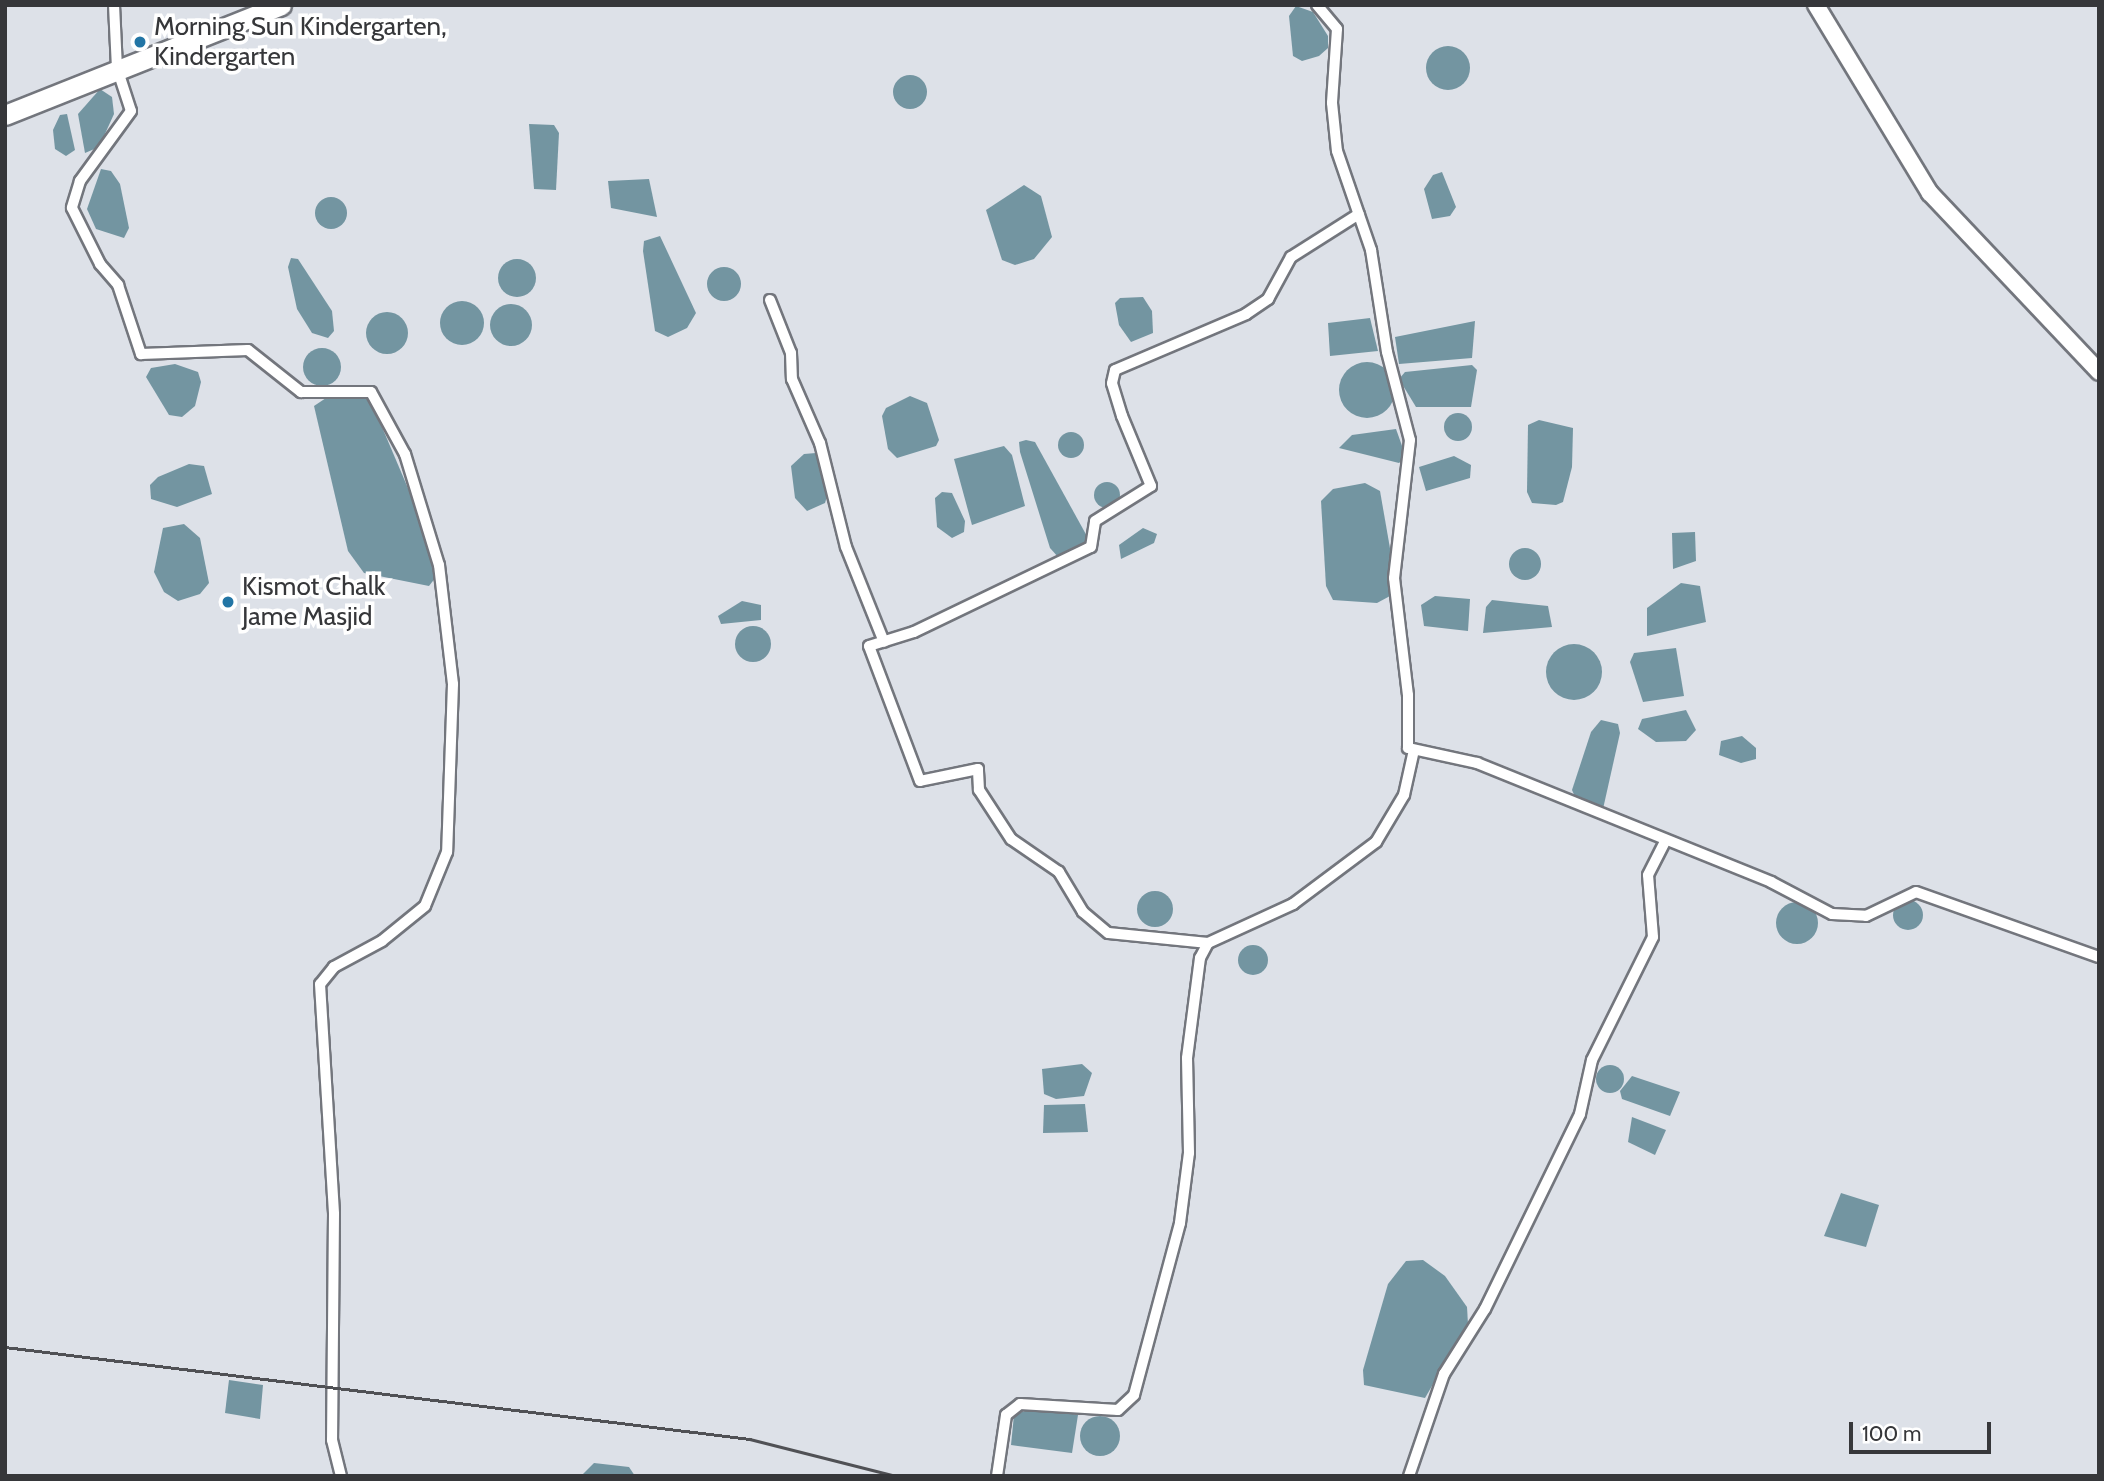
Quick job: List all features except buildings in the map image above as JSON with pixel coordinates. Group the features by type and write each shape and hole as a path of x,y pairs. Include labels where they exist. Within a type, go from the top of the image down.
{"highway":[{"path":"5,115 117,68 281,5"}],"main road":[{"path":"1816,5 1930,193 2099,372"}],"street":[{"path":"114,5 117,68 131,111 79,181 72,208 100,264 118,285 141,355 248,350 301,392 371,392 405,454 439,565 453,684 447,852 425,906 382,941 334,967 320,984 334,1214 332,1440 341,1476"},
{"path":"1317,5 1337,29 1332,103 1337,151 1359,214 1410,440 1394,578 1408,695 1405,733 1408,748 1477,763 1771,883 1832,914 1866,916 1916,892 1982,920 2099,957"},
{"path":"1359,214 1291,257 1268,299 1246,314 1115,370 1112,383 1122,416 1151,486 1095,521 1091,547 870,646 920,781 978,769 979,790 1011,839 1059,872 1083,912 1108,933 1208,943 1293,904 1376,842 1404,795 1414,750"},
{"path":"770,300 791,353 792,379 820,443 846,547 884,642"},
{"path":"1409,1476 1444,1374 1485,1309 1580,1114 1592,1060 1653,937 1648,874 1665,841"},
{"path":"997,1476 1006,1415 1020,1404 1118,1410 1133,1395 1180,1223 1189,1153 1187,1058 1200,958 1208,943"}],"water":[{"path":"1296,6 1313,12 1328,36 1328,48 1319,56 1302,61 1293,56 1289,16"},
{"path":"1448,46 1463,53 1470,68 1463,83 1448,90 1433,83 1426,68 1433,53"},
{"path":"910,75 922,80 927,92 922,104 910,109 898,104 893,92 898,80"},
{"path":"100,89 112,97 114,114 99,147 85,153 78,114"},
{"path":"67,114 75,150 66,156 55,149 53,130 60,115"},
{"path":"529,124 554,125 559,133 556,190 534,189"},
{"path":"101,169 111,171 120,184 129,228 124,238 96,229 87,209"},
{"path":"1442,172 1456,207 1450,216 1432,219 1424,189 1433,175"},
{"path":"649,179 657,217 611,208 608,181"},
{"path":"1024,185 1041,196 1052,237 1034,259 1015,265 1002,260 986,210"},
{"path":"331,197 342,202 347,213 342,224 331,229 320,224 315,213 320,202"},
{"path":"660,236 696,313 687,328 668,337 655,331 643,251 644,241"},
{"path":"291,258 298,259 332,311 334,331 328,338 312,333 297,309 288,267"},
{"path":"517,259 530,265 536,278 530,291 517,297 504,291 498,278 504,265"},
{"path":"724,267 736,272 741,284 736,296 724,301 712,296 707,284 712,272"},
{"path":"1143,297 1152,311 1153,333 1131,342 1119,325 1115,303 1120,298"},
{"path":"462,301 471,302 478,307 483,314 483,332 478,339 471,344 462,345 453,344 446,339 441,332 440,323 441,314 446,307 453,302"},
{"path":"511,304 526,310 532,325 526,340 511,346 496,340 490,325 496,310"},
{"path":"387,312 402,318 408,333 402,348 387,354 372,348 366,333 372,318"},
{"path":"1370,318 1378,351 1330,356 1328,323"},
{"path":"1475,321 1472,358 1399,364 1395,337"},
{"path":"322,348 335,354 341,367 335,380 322,386 309,380 303,367 309,354"},
{"path":"1361,362 1373,362 1387,370 1395,384 1393,401 1387,410 1373,418 1361,418 1344,406 1339,396 1339,384 1351,367"},
{"path":"175,364 198,372 201,382 195,406 182,417 169,415 146,377 151,368"},
{"path":"1472,365 1477,370 1471,407 1416,407 1399,379 1405,372"},
{"path":"354,395 366,398 376,413 413,500 436,577 429,586 364,573 348,551 314,406 329,396"},
{"path":"910,396 927,403 939,440 936,446 897,458 888,449 882,416 886,408"},
{"path":"1458,413 1468,417 1472,427 1468,437 1458,441 1448,437 1444,427 1448,417"},
{"path":"1539,420 1573,428 1572,467 1563,502 1556,505 1532,503 1527,492 1528,425"},
{"path":"1396,429 1406,457 1399,463 1339,448 1352,435"},
{"path":"1071,432 1080,436 1084,445 1080,454 1071,458 1062,454 1058,445 1062,436"},
{"path":"1019,442 1035,442 1088,538 1087,544 1059,558 1050,548 1020,452"},
{"path":"1004,446 1012,455 1025,506 972,525 954,459"},
{"path":"816,453 828,493 825,503 807,511 795,498 791,466 804,454"},
{"path":"1454,456 1471,465 1470,478 1426,491 1419,467"},
{"path":"189,464 204,466 212,494 177,507 151,499 150,485 158,477"},
{"path":"1107,482 1116,486 1120,495 1116,504 1107,508 1098,504 1094,495 1098,486"},
{"path":"1365,483 1380,491 1391,554 1390,596 1377,603 1333,600 1326,586 1321,501 1333,489"},
{"path":"942,492 952,493 965,521 964,532 952,538 937,527 935,498"},
{"path":"184,524 200,538 209,583 200,594 178,601 164,592 154,572 163,528"},
{"path":"1143,528 1157,534 1154,543 1121,559 1119,545"},
{"path":"1695,532 1696,561 1673,569 1672,533"},
{"path":"1525,548 1536,553 1541,564 1536,575 1525,580 1514,575 1509,564 1514,553"},
{"path":"1681,583 1700,586 1706,622 1647,636 1647,608"},
{"path":"1435,596 1470,599 1468,631 1424,626 1421,605"},
{"path":"1492,600 1548,606 1552,627 1483,633 1486,607"},
{"path":"742,601 761,605 761,620 721,624 718,616"},
{"path":"753,626 766,631 771,644 766,657 753,662 740,657 735,644 740,631"},
{"path":"1568,644 1580,644 1590,648 1598,656 1602,672 1598,688 1590,696 1580,700 1568,700 1558,696 1550,688 1546,678 1546,666 1550,656 1558,648"},
{"path":"1676,648 1684,696 1643,702 1630,662 1634,653"},
{"path":"1686,710 1696,730 1686,741 1656,742 1638,729 1642,719"},
{"path":"1601,720 1618,724 1620,733 1603,809 1576,799 1572,790 1591,732"},
{"path":"1742,736 1756,748 1756,759 1741,763 1719,755 1721,741"},
{"path":"1155,891 1168,896 1173,909 1168,922 1155,927 1142,922 1137,909 1142,896"},
{"path":"1908,900 1919,904 1923,915 1919,926 1908,930 1897,926 1893,915 1897,904"},
{"path":"1797,902 1812,908 1818,923 1812,938 1797,944 1782,938 1776,923 1782,908"},
{"path":"1253,945 1264,949 1268,960 1264,971 1253,975 1242,971 1238,960 1242,949"},
{"path":"1082,1064 1092,1073 1084,1096 1056,1099 1044,1094 1042,1069"},
{"path":"1610,1065 1620,1069 1624,1079 1620,1089 1610,1093 1600,1089 1596,1079 1600,1069"},
{"path":"1632,1076 1680,1092 1670,1116 1622,1099 1620,1091"},
{"path":"1085,1104 1088,1132 1043,1133 1044,1105"},
{"path":"1632,1117 1666,1130 1655,1155 1628,1142"},
{"path":"1841,1193 1879,1205 1866,1247 1824,1236"},
{"path":"1423,1260 1445,1276 1467,1307 1468,1324 1425,1398 1364,1385 1363,1370 1388,1284 1406,1261"},
{"path":"229,1380 263,1385 260,1419 225,1413"},
{"path":"1036,1407 1078,1415 1072,1453 1011,1445 1014,1415"},
{"path":"1100,1416 1114,1422 1120,1436 1114,1450 1100,1456 1086,1450 1080,1436 1086,1422"},
{"path":"594,1463 629,1467 635,1476 581,1476"}],"railway":[{"path":"5,1347 750,1439 896,1476"}],"place":[{"name":"Morning Sun Kindergarten, Kindergarten","path":"140,42"},
{"name":"Kismot Chalk Jame Masjid","path":"228,602"}]}
